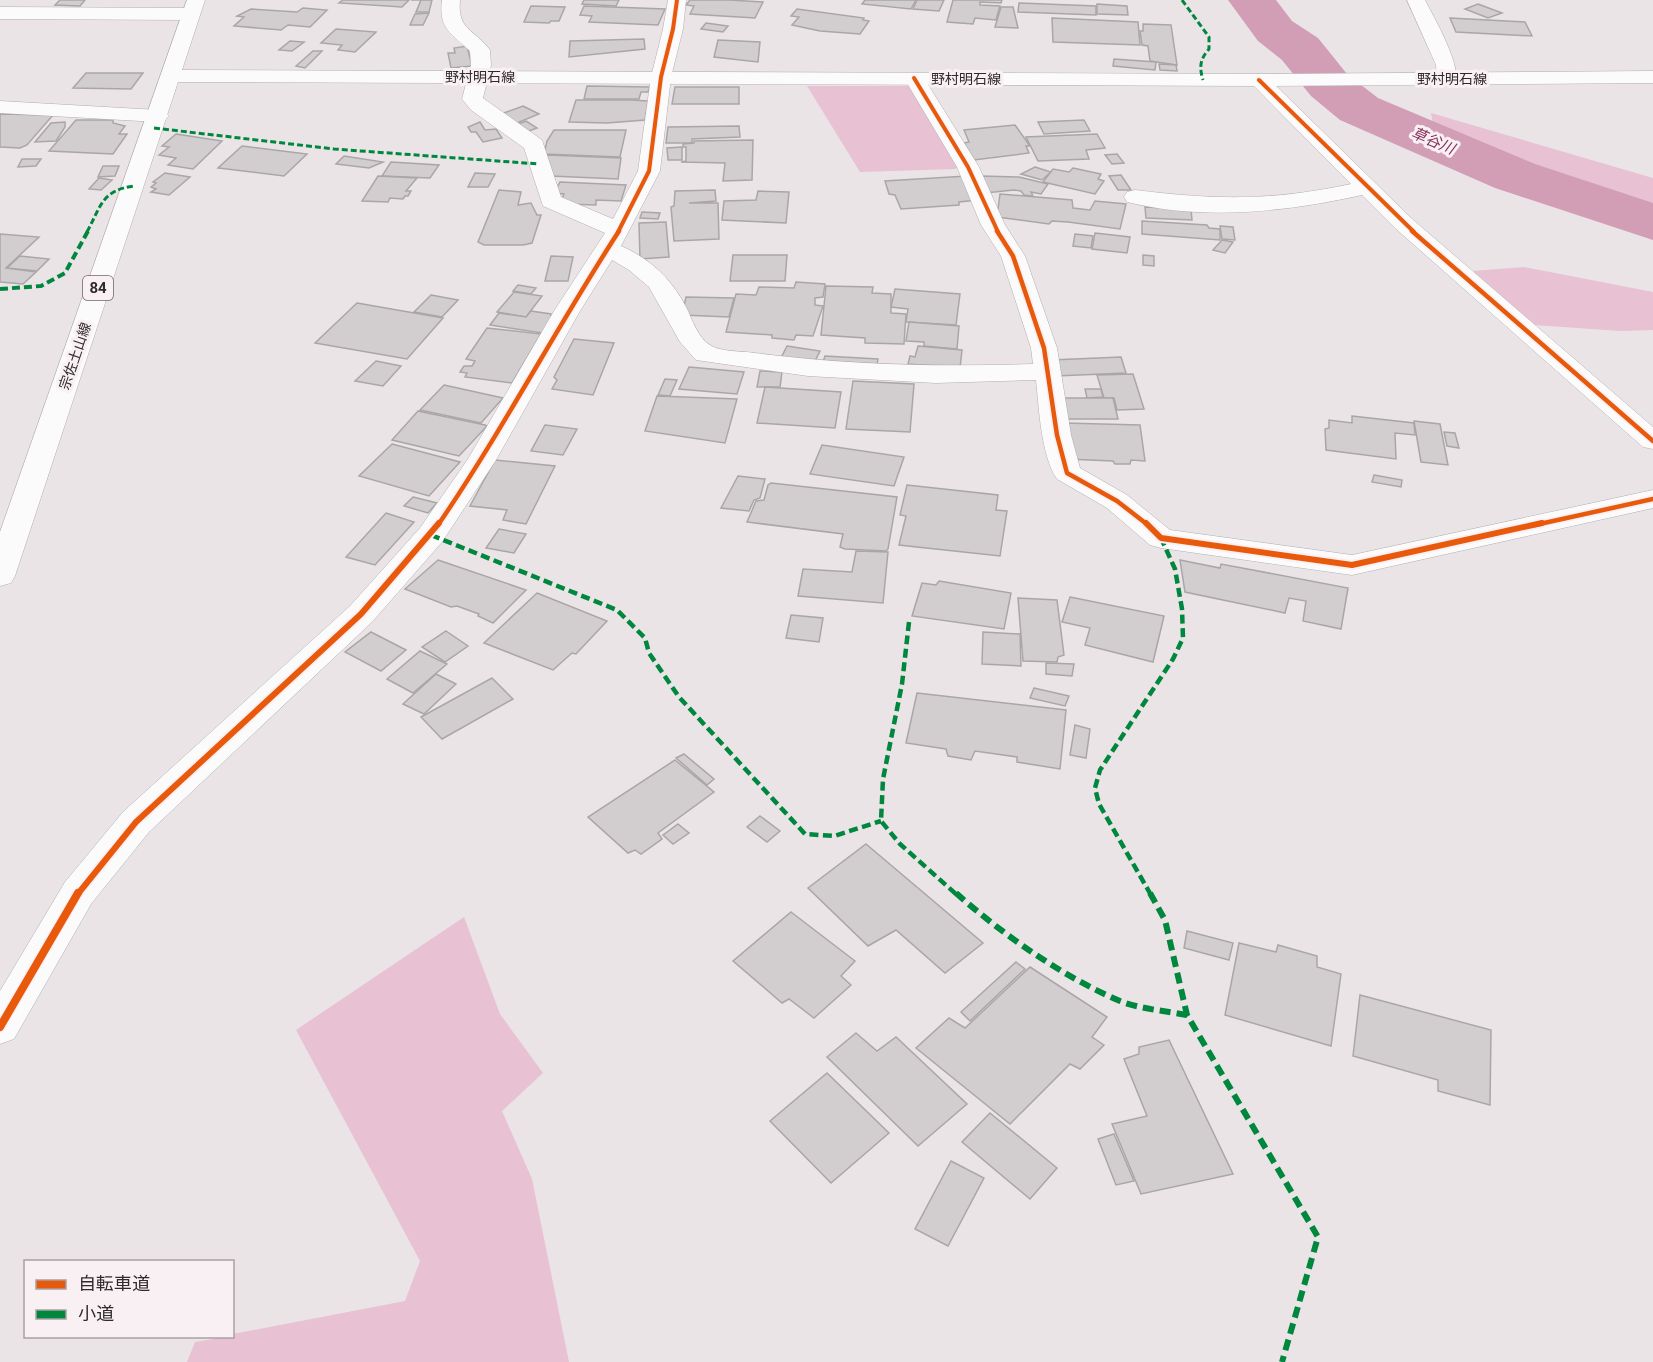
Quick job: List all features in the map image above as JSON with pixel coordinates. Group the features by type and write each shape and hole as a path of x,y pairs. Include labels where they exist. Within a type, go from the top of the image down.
{"street":[{"path":"451,0 450,22 454,29 480,50 481,65 472,99 478,106 534,145 551,201 613,239 662,288 695,347 705,354 808,368 912,374 1047,372"},
{"path":"0,1027 78,893 136,822 361,614 432,535 482,460 567,311 613,239 649,171 661,77 673,29 677,0"},
{"path":"1416,0 1446,65 1447,79"},
{"path":"0,12 193,7"},
{"name":"宗佐土山線","path":"0,576 172,76 193,7"},
{"name":"野村明石線","path":"172,76 1267,80 1653,77"},
{"path":"914,78 968,167 993,225 1013,256 1044,348 1057,435 1067,473 1112,497 1145,520 1161,538 1352,565 1653,500"},
{"path":"1267,80 1403,223 1653,441"},
{"path":"0,107 158,116"},
{"path":"1135,197 1230,205 1259,205 1327,196 1367,187"}],"shaded area":[{"path":"807,86 916,86 961,165 955,169 860,172"},
{"path":"1431,113 1653,178 1653,210 1477,154 1433,124"},
{"path":"1524,267 1653,292 1653,330 1620,331 1534,325 1473,271"},
{"path":"464,917 500,1014 543,1073 502,1111 532,1179 569,1362 187,1362 195,1342 234,1338 234,1334 405,1301 420,1261 296,1030"}],"building":[{"path":"60,0 85,0 80,6 55,5"},
{"path":"343,0 409,0 402,7 339,3"},
{"path":"421,0 432,0 429,12 416,12"},
{"path":"584,0 619,0 616,6 582,4"},
{"path":"690,0 763,2 755,18 690,14 694,6 686,5"},
{"path":"865,0 916,0 911,9 862,4"},
{"path":"917,0 944,0 939,11 913,9"},
{"path":"953,0 1002,0 1001,3 980,2 980,5 1000,6 996,20 975,18 973,24 947,22"},
{"path":"1019,3 1096,6 1096,15 1018,12"},
{"path":"1097,4 1127,6 1128,15 1097,14"},
{"path":"1478,4 1502,13 1488,18 1465,9"},
{"path":"531,6 565,7 559,21 524,22"},
{"path":"584,6 665,9 658,25 589,22 592,16 580,15"},
{"path":"1001,7 1013,7 1018,28 995,27"},
{"path":"303,8 327,10 310,27 288,25 281,30 234,26 244,17 237,16 251,9 297,12"},
{"path":"797,9 864,18 863,20 869,21 860,34 820,31 792,25 799,17 791,16"},
{"path":"429,13 423,25 410,25 415,14"},
{"path":"1052,18 1138,22 1140,45 1053,42"},
{"path":"1450,18 1525,22 1532,36 1456,32"},
{"path":"706,23 728,26 723,32 701,29"},
{"path":"1143,24 1171,25 1177,65 1150,61 1148,46 1142,45 1140,31 1143,31"},
{"path":"336,29 376,32 355,52 338,50 342,45 321,43"},
{"path":"644,39 645,49 569,57 570,41"},
{"path":"718,40 760,42 758,62 714,57"},
{"path":"290,41 304,42 292,51 279,50"},
{"path":"467,46 472,66 451,68 448,53 455,53 454,48"},
{"path":"313,51 322,51 305,68 296,66"},
{"path":"1114,59 1156,62 1155,70 1113,66"},
{"path":"1159,64 1176,65 1177,71 1160,70"},
{"path":"86,73 143,73 131,89 73,88"},
{"path":"587,86 650,87 648,92 641,92 639,99 584,99"},
{"path":"675,87 739,87 739,104 672,104"},
{"path":"576,100 648,101 645,120 607,123 569,122"},
{"path":"523,106 539,114 517,123 501,114"},
{"path":"0,114 53,115 27,145 20,148 0,147"},
{"path":"76,120 113,120 113,123 125,126 119,134 127,134 113,154 49,151"},
{"path":"1084,120 1090,131 1044,134 1038,122"},
{"path":"526,121 537,128 529,131 518,124"},
{"path":"65,122 65,127 56,141 35,142 51,123"},
{"path":"480,122 485,130 496,129 502,138 483,142 476,132 471,132 468,127"},
{"path":"1015,125 1030,146 1026,146 1029,153 974,160 964,143 969,142 964,130"},
{"path":"739,126 740,137 692,139 692,143 666,143 668,127"},
{"path":"554,130 626,130 620,157 544,154 547,141"},
{"path":"176,134 222,141 193,169 168,165 176,158 159,155 169,147 162,146"},
{"path":"1097,134 1105,148 1086,150 1089,159 1038,161 1026,137"},
{"path":"753,140 752,180 723,181 725,163 681,162 686,161 686,147 683,147 683,144 694,143 694,141"},
{"path":"242,146 307,154 284,176 218,168"},
{"path":"682,147 682,160 668,160 667,148"},
{"path":"1117,154 1124,163 1112,164 1105,155"},
{"path":"547,155 621,158 618,179 551,176"},
{"path":"344,156 383,162 369,168 336,164"},
{"path":"22,159 41,159 36,166 18,167"},
{"path":"391,162 439,165 430,178 382,176"},
{"path":"103,166 119,166 115,176 98,177"},
{"path":"1035,167 1051,172 1042,180 1021,174"},
{"path":"1073,168 1101,174 1098,179 1104,181 1095,194 1043,182 1053,169 1069,172"},
{"path":"165,173 190,177 169,195 151,192 156,189 151,187 156,183 153,182"},
{"path":"475,173 495,174 488,187 468,187"},
{"path":"1121,175 1131,190 1118,190 1109,176"},
{"path":"378,176 417,178 406,191 411,191 408,196 403,199 390,198 388,202 362,201"},
{"path":"967,176 977,200 959,202 959,205 901,209 895,195 889,194 885,181"},
{"path":"981,176 1019,177 1048,184 1041,194 1031,192 1033,196 1014,190 985,193"},
{"path":"99,178 112,180 101,190 89,189"},
{"path":"560,182 626,185 621,201 596,200 596,205 564,204 562,199 564,194 554,193"},
{"path":"499,190 521,192 518,205 531,203 537,215 541,215 532,243 484,245 478,242"},
{"path":"715,190 716,201 689,203 718,203 719,239 674,241 671,207 674,206 675,191"},
{"path":"758,191 789,192 786,223 722,220 724,201 756,200"},
{"path":"1000,194 1072,200 1073,208 1090,210 1095,201 1126,204 1120,229 1068,222 1052,221 1049,224 997,217"},
{"path":"1145,207 1191,209 1192,220 1146,218"},
{"path":"642,212 660,213 658,219 640,218"},
{"path":"1142,221 1207,225 1209,228 1220,229 1220,240 1142,234"},
{"path":"666,222 669,257 640,259 639,223"},
{"path":"1220,226 1233,227 1235,240 1222,239"},
{"path":"1095,233 1130,237 1127,253 1092,249"},
{"path":"0,234 39,237 6,268 36,272 23,284 0,282"},
{"path":"1075,234 1093,236 1091,248 1073,246"},
{"path":"1222,240 1233,242 1225,253 1213,250"},
{"path":"733,255 787,255 785,281 730,281"},
{"path":"1143,255 1154,256 1154,266 1143,265"},
{"path":"20,256 49,259 37,271 7,268"},
{"path":"551,256 573,257 568,281 545,281"},
{"path":"796,282 825,284 823,297 815,298 815,305 823,306 813,336 796,335 794,340 772,338 772,335 726,332 736,294 756,295 759,287 794,288"},
{"path":"518,285 536,288 531,294 513,291"},
{"path":"826,286 873,287 872,293 891,294 891,313 906,314 904,344 865,343 865,338 821,335"},
{"path":"895,289 960,294 956,325 906,322 908,309 891,307"},
{"path":"514,292 542,296 526,317 497,312"},
{"path":"431,295 458,300 442,317 414,312"},
{"path":"686,297 734,298 729,317 682,315"},
{"path":"357,303 443,318 407,359 315,343"},
{"path":"531,311 551,314 551,321 542,333 490,325 499,313 526,317"},
{"path":"909,322 959,326 957,349 924,346 924,342 906,341"},
{"path":"487,328 541,334 512,383 465,377 467,373 460,372 464,366 472,366 475,361 466,359"},
{"path":"574,339 614,343 593,395 552,389 557,380 554,377"},
{"path":"787,346 820,351 814,363 781,358"},
{"path":"918,346 962,350 960,368 908,364 910,356 915,357"},
{"path":"825,356 878,359 877,365 823,362"},
{"path":"1121,357 1126,373 1056,376 1051,360"},
{"path":"376,361 401,366 383,386 355,381"},
{"path":"689,367 744,372 737,394 679,389"},
{"path":"760,371 782,372 780,387 757,387"},
{"path":"1133,374 1144,409 1117,410 1114,398 1104,398 1097,375"},
{"path":"665,379 677,380 670,396 658,395"},
{"path":"853,381 914,384 910,432 846,429"},
{"path":"444,385 503,398 481,423 420,410"},
{"path":"765,387 841,392 835,428 757,423"},
{"path":"1085,389 1101,389 1103,397 1087,398"},
{"path":"657,396 737,399 725,443 645,431"},
{"path":"1064,398 1113,398 1118,419 1067,419"},
{"path":"418,411 487,426 459,456 392,440"},
{"path":"1352,416 1414,423 1415,435 1395,433 1396,459 1326,450 1325,429 1329,428 1329,420 1352,423"},
{"path":"1414,421 1440,424 1448,465 1421,462"},
{"path":"1064,423 1140,425 1145,461 1131,460 1130,464 1115,464 1113,461 1067,459"},
{"path":"545,425 577,429 563,455 531,451"},
{"path":"1444,432 1455,433 1459,448 1447,446"},
{"path":"392,444 460,462 429,496 359,476"},
{"path":"822,445 904,457 894,486 810,474"},
{"path":"495,460 555,466 526,524 503,520 507,510 470,506"},
{"path":"1374,475 1402,480 1401,487 1372,482"},
{"path":"738,476 765,479 760,498 754,500 749,511 721,508"},
{"path":"771,483 897,497 888,549 886,551 845,549 840,547 843,534 747,522 756,501 764,500 768,485"},
{"path":"907,485 998,495 996,510 1007,511 1000,556 899,545 906,516 900,515"},
{"path":"413,497 437,503 428,513 404,506"},
{"path":"386,513 414,522 375,565 346,557"},
{"path":"499,529 526,534 514,553 486,548"},
{"path":"856,551 888,552 883,603 798,596 803,569 852,572"},
{"path":"438,560 526,590 493,623 478,616 479,614 457,606 451,607 405,589"},
{"path":"1180,560 1220,568 1221,564 1348,588 1341,629 1303,621 1306,601 1289,598 1285,613 1185,592"},
{"path":"939,581 1011,593 1004,629 912,616 922,583 936,585"},
{"path":"537,593 607,621 576,654 572,653 553,670 484,643"},
{"path":"1070,597 1164,616 1153,662 1085,645 1090,628 1062,622"},
{"path":"1018,598 1057,600 1064,655 1058,657 1057,662 1023,661"},
{"path":"791,615 823,618 819,642 786,638"},
{"path":"446,631 468,646 445,662 422,647"},
{"path":"371,632 406,650 381,671 345,652"},
{"path":"983,632 1020,634 1021,666 982,664"},
{"path":"420,651 447,664 413,693 387,679"},
{"path":"1046,663 1074,664 1072,676 1046,674"},
{"path":"436,674 456,684 424,714 403,704"},
{"path":"492,678 513,699 442,739 421,717"},
{"path":"1034,688 1069,696 1065,706 1030,698"},
{"path":"917,693 1066,710 1060,769 1017,762 1017,757 975,751 971,760 948,756 946,749 906,743"},
{"path":"1075,725 1090,729 1086,758 1070,755"},
{"path":"684,754 714,779 707,785 676,758"},
{"path":"675,760 714,792 658,833 662,839 641,854 635,850 628,853 588,817"},
{"path":"760,816 780,831 767,842 747,827"},
{"path":"678,824 689,833 673,844 663,835"},
{"path":"866,844 983,943 945,973 896,930 868,946 808,888"},
{"path":"791,912 855,961 841,976 851,985 814,1018 789,999 782,1003 733,961"},
{"path":"1187,931 1233,943 1229,960 1184,948"},
{"path":"1239,943 1276,952 1278,945 1317,956 1317,967 1341,974 1331,1046 1225,1015"},
{"path":"1016,962 1025,969 970,1021 961,1012"},
{"path":"1030,967 1107,1017 1092,1037 1104,1045 1080,1069 1070,1064 1010,1124 916,1048 949,1018 965,1028"},
{"path":"1360,995 1491,1030 1490,1105 1438,1091 1438,1080 1353,1056"},
{"path":"856,1033 877,1051 896,1037 967,1104 918,1146 827,1057"},
{"path":"1169,1040 1233,1174 1141,1194 1112,1124 1147,1116 1124,1059 1139,1054 1139,1047"},
{"path":"827,1073 889,1133 831,1183 770,1121"},
{"path":"990,1113 1057,1168 1030,1199 962,1142"},
{"path":"1114,1134 1134,1181 1116,1185 1098,1139"},
{"path":"951,1161 984,1178 948,1246 915,1229"}],"waterway":[{"name":"草谷川","path":"1252,0 1275,31 1300,49 1329,85 1359,109 1515,176 1653,222"}],"marked path":[{"path":"1182,0 1209,37 1209,49 1202,57 1200,70 1203,80"},
{"path":"154,128 334,149 539,164"},
{"path":"0,289 41,286 65,273 108,194 119,188 134,186"},
{"path":"431,535 617,610 645,638 649,653 679,697 805,834 834,836 881,821"},
{"path":"1161,538 1175,569 1182,609 1183,638 1173,659 1100,770 1095,788 1099,804 1165,920 1187,1015 1318,1237 1282,1362"},
{"path":"909,622 902,684 883,779 881,821 900,844 972,908 1023,945 1082,982 1122,1002 1187,1015"}],"cycle path":[{"path":"0,1027 78,893 136,822 361,614 431,535 482,460 567,311 619,230 649,171 661,77 673,29 677,0"},
{"path":"914,78 968,167 993,225 1013,256 1044,348 1057,435 1067,473 1117,501 1161,538 1352,565 1653,499"},
{"path":"1259,80 1403,223 1653,441"}]}
